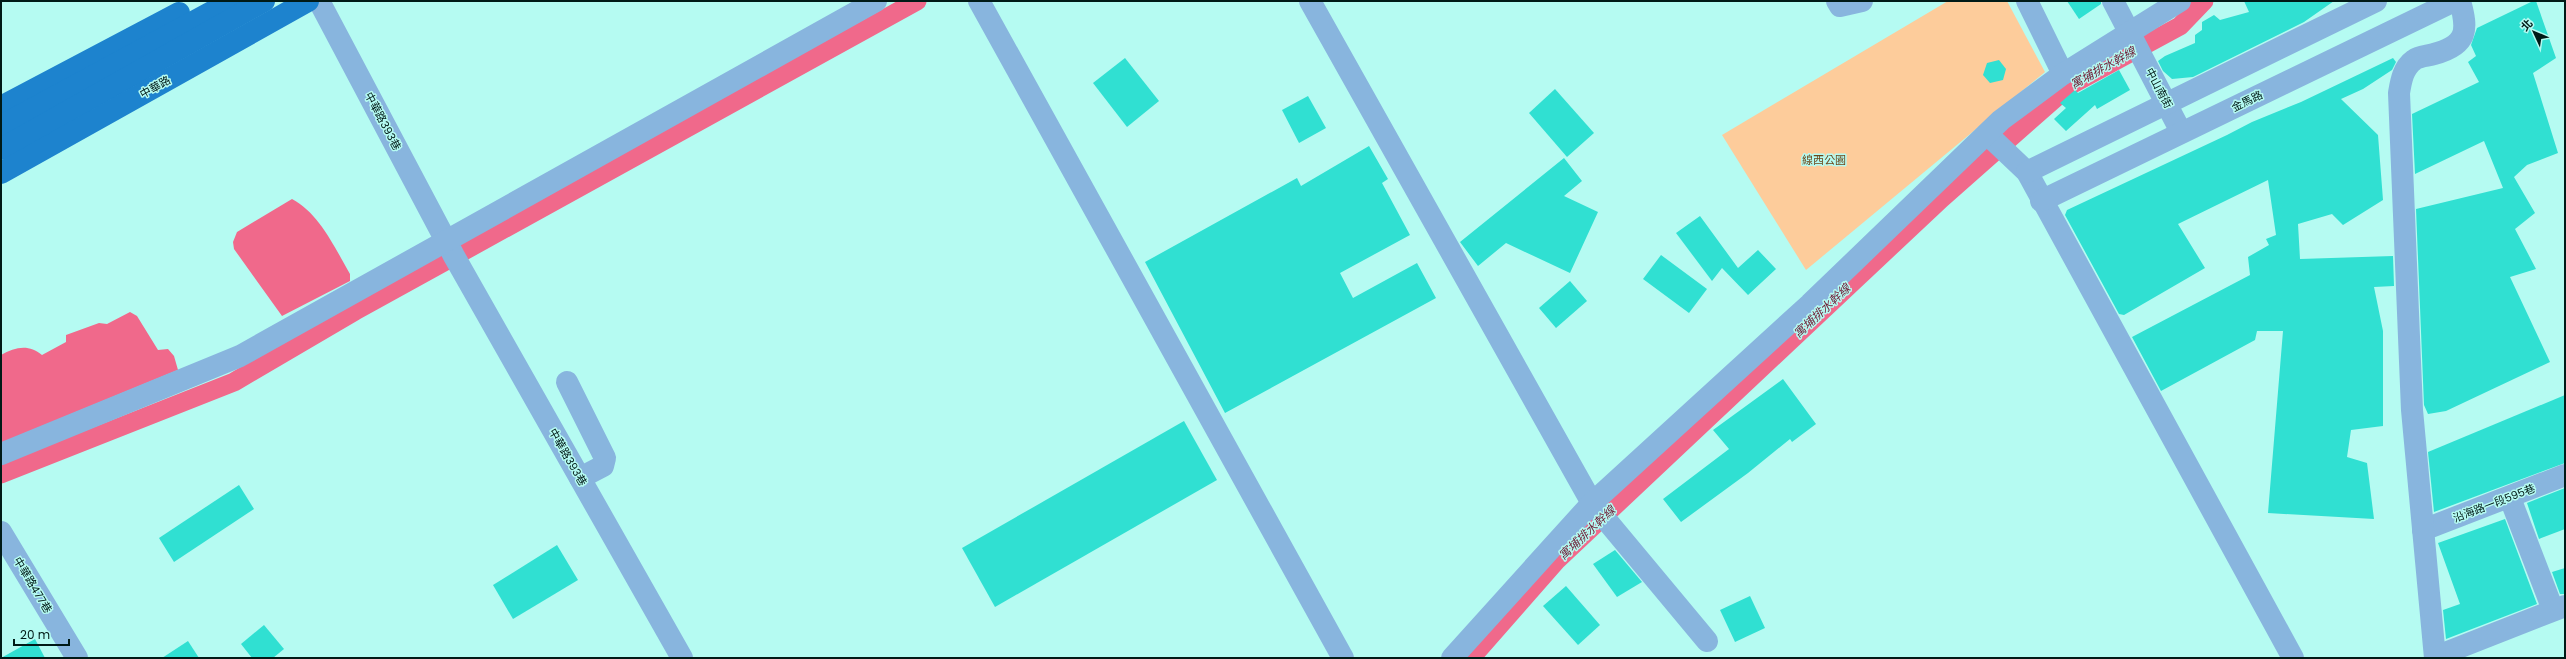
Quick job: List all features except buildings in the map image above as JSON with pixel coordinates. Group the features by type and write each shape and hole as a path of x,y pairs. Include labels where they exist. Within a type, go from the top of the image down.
{"main road":[{"path":"1,107 201,1"},
{"path":"1,126 232,1"},
{"name":"中華路","path":"1,149 264,1"},
{"name":"中華路","path":"1,173 308,1"}],"street":[{"name":"中華路393巷","path":"319,1 450,249 682,658"},
{"path":"1,454 240,356 450,249 876,1"},
{"path":"979,1 1343,658"},
{"path":"1310,1 1592,503 1707,641"},
{"path":"1837,1 1840,6 1862,1"},
{"path":"2027,1 2063,74"},
{"name":"中山南街","path":"2113,1 2168,104 2181,132"},
{"path":"1452,658 1592,503 1810,304 2001,120 2063,74 2180,1"},
{"path":"2027,172 2376,1"},
{"name":"金馬路","path":"2041,200 2454,1"},
{"path":"2460,1 2466,23 2462,36 2452,48 2415,59 2410,63 2402,78 2399,93 2412,410 2435,658 2559,608 2510,498"},
{"path":"1987,134 2027,172 2293,658"},
{"path":"567,382 605,458 603,466 580,478"},
{"name":"沿海路一段595巷","path":"2423,530 2510,498 2565,475"},
{"name":"中華路477巷","path":"1,532 77,658"}],"green space":[{"name":"線西公園","path":"1948,1 2007,1 2045,72 1806,270 1722,135"}],"shaded area":[{"path":"292,199 302,205 326,232 350,274 350,281 282,316 234,249 233,242 237,232"},
{"path":"130,312 137,316 158,350 168,349 174,356 178,370 1,443 1,355 11,350 27,348 32,349 42,355 66,342 66,335 99,323 107,324"}],"waterway":[{"path":"1,474 234,382 355,311 917,1"},
{"name":"寓埔排水幹線","path":"1471,658 1557,560 1942,198 2069,86 2180,26 2204,1"}]}
